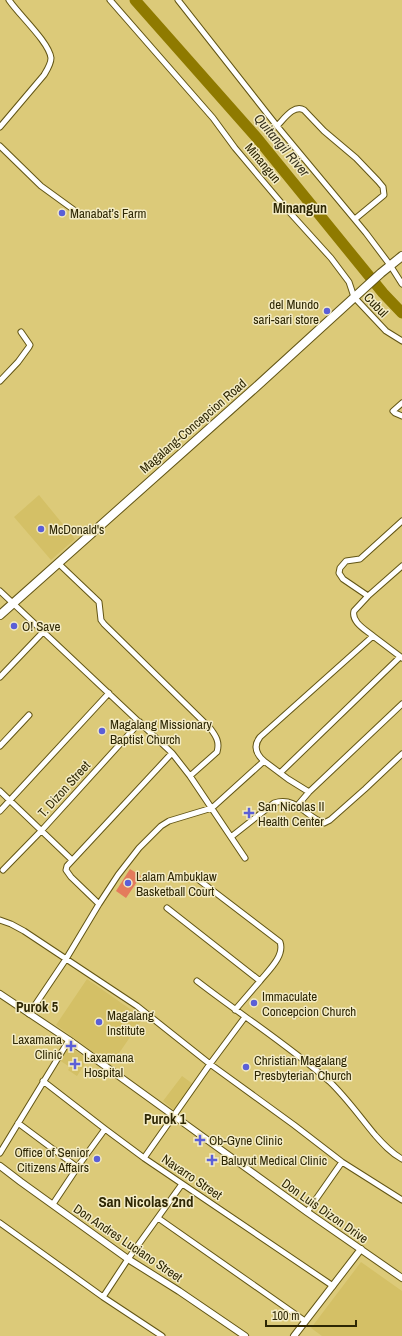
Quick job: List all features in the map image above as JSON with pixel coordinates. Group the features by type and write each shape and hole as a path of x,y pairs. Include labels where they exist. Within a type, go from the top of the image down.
{"main road":[{"name":"Magalang-Concepcion Road","path":"0,615 256,387 356,295 402,256"}],"street":[{"path":"0,127 44,75 51,58 47,46 10,0"},
{"name":"Minangun","path":"110,0 213,118 235,148 282,205 322,248 349,282 356,295"},
{"path":"178,0 276,126 355,219 390,265 402,284"},
{"path":"276,126 294,110 301,108 324,131 356,158 378,181 383,187 384,195 355,219"},
{"path":"0,146 41,186 74,210"},
{"name":"Cubul","path":"356,295 386,331 402,341"},
{"path":"0,381 18,362 30,345 21,332"},
{"path":"402,403 393,411 402,416"},
{"path":"368,596 343,579 339,573 340,568 346,561 360,559 402,520"},
{"path":"58,563 100,602 101,620 104,624 210,728 217,737 217,752 190,776"},
{"path":"280,773 401,658 357,622 353,614 368,596 402,566"},
{"path":"0,591 172,753 190,776 245,858"},
{"path":"0,677 44,631"},
{"path":"309,792 280,773 260,757 256,748 258,739 373,636"},
{"path":"0,811 109,693"},
{"path":"297,806 309,792 402,704"},
{"path":"0,746 29,716"},
{"name":"T. Dizon Street","path":"3,870 42,830 140,722"},
{"path":"99,904 66,870 72,860 172,753"},
{"path":"231,837 274,803 282,801 297,806 324,823 330,820 402,754"},
{"path":"29,1014 66,959 99,904 139,848 161,826 169,821 212,808 264,761"},
{"path":"0,791 72,860"},
{"path":"195,877 280,942 282,950 279,956 235,1010"},
{"path":"167,908 260,981"},
{"path":"0,920 24,931 137,1006 210,1064 342,1162 402,1200"},
{"path":"197,981 316,1070 330,1083 385,1147 402,1159"},
{"name":"Don Luis Dizon Drive","path":"0,994 69,1040 307,1212 402,1278"},
{"path":"144,1158 245,1017"},
{"path":"0,1153 69,1040"},
{"name":"Navarro Street","path":"43,1081 144,1158 333,1286"},
{"path":"18,1123 77,1167"},
{"path":"53,1204 77,1167 105,1129"},
{"path":"307,1212 342,1162"},
{"name":"Don Andres Luciano Street","path":"0,1166 128,1259 179,1291 245,1336"},
{"path":"103,1297 128,1259 182,1184"},
{"path":"158,1218 305,1321"},
{"path":"0,1223 103,1297 162,1336"},
{"path":"294,1336 361,1250"}],"shaded area":[{"path":"39,495 75,539 51,560 14,517"},
{"name":"Lalam Ambuklaw Basketball Court","path":"130,869 141,876 126,898 116,891"},
{"name":"Magalang Institute","path":"87,979 143,1018 111,1065 56,1025"},
{"name":"Laxamana Hospital","path":"68,1046 88,1059 77,1076 68,1070 70,1067 59,1060"},
{"path":"182,1076 193,1084 174,1110 163,1101"},
{"path":"361,1262 402,1291 402,1336 322,1336 311,1328"}],"waterway":[{"name":"Quitangil River","path":"135,0 257,138 383,293 402,313"}],"place":[{"name":"Manabat’s Farm","path":"62,213"},
{"name":"del Mundo sari-sari store","path":"327,311"},
{"name":"McDonald's","path":"41,529"},
{"name":"O! Save","path":"14,626"},
{"name":"Magalang Missionary Baptist Church","path":"102,731"},
{"name":"San Nicolas II Health Center","path":"249,813"},
{"name":"Lalam Ambuklaw Basketball Court","path":"128,883"},
{"name":"Immaculate Concepcion Church","path":"254,1003"},
{"name":"Magalang Institute","path":"99,1022"},
{"name":"Laxamana Clinic","path":"71,1046"},
{"name":"Laxamana Hospital","path":"75,1064"},
{"name":"Christian Magalang Presbyterian Church","path":"246,1067"},
{"name":"Ob-Gyne Clinic","path":"200,1140"},
{"name":"Office of Senior Citizens Affairs","path":"97,1159"},
{"name":"Baluyut Medical Clinic","path":"212,1160"}],"district":[{"name":"Minangun","path":"300,208"},
{"name":"Purok 5","path":"37,1007"},
{"name":"Purok 1","path":"165,1119"},
{"name":"San Nicolas 2nd","path":"146,1201"}]}
